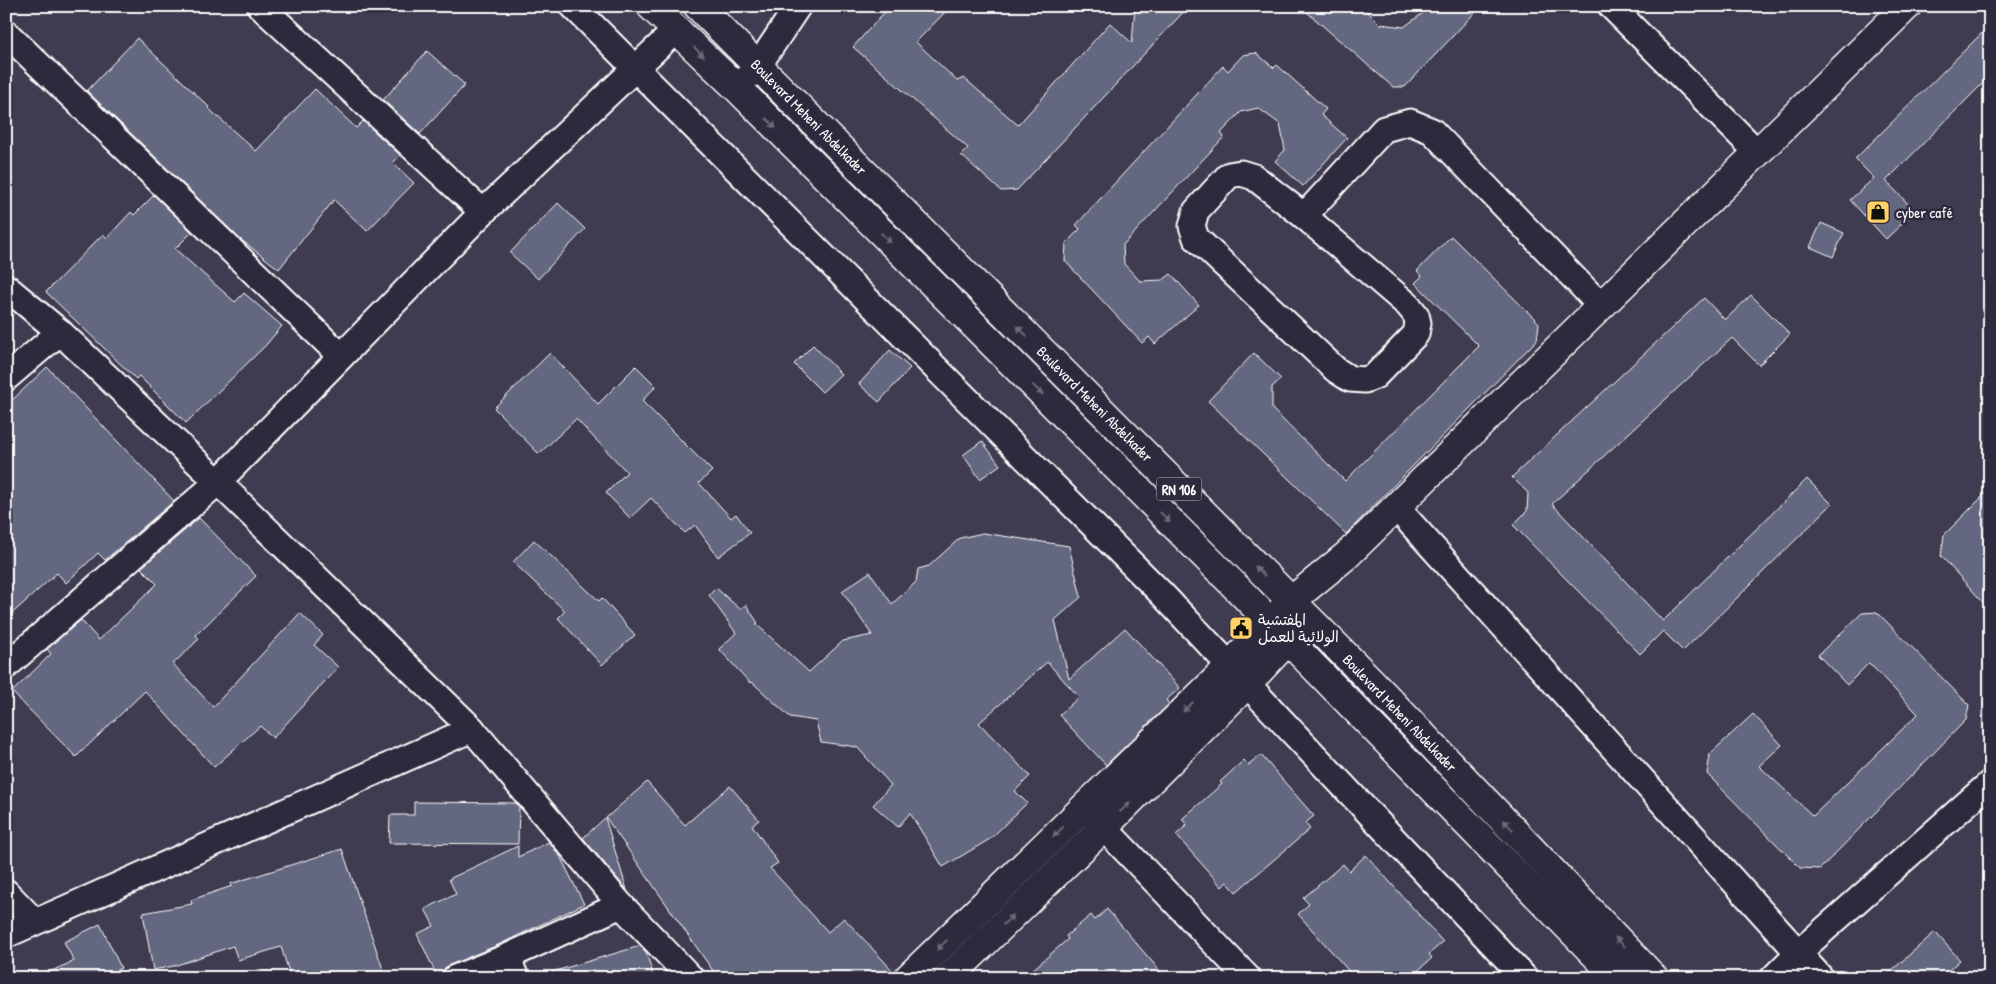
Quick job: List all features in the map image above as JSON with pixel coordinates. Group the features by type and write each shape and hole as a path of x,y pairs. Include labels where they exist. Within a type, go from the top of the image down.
{"main road":[{"name":"Boulevard Meheni Abdelkader","path":"651,6 737,88 1279,631 1618,978"},
{"name":"Boulevard Meheni Abdelkader","path":"698,6 1379,689 1654,978"},
{"path":"948,978 1104,828 1299,610 1338,563 1906,6"},
{"path":"908,978 1084,807 1239,675"}],"street":[{"path":"260,6 483,212"},
{"path":"573,6 1161,593 1526,978"},
{"path":"737,88 758,66 798,6"},
{"path":"1611,6 1758,153"},
{"path":"6,666 218,482 483,212 676,30"},
{"path":"6,33 341,356"},
{"path":"1304,216 1384,129 1410,122 1432,131 1601,306"},
{"path":"1241,173 1254,177 1304,216 1408,305 1416,315 1418,323 1416,334 1375,376 1365,380 1350,379 1336,370 1196,238 1192,226 1196,211 1228,174 1241,173"},
{"path":"6,287 60,332 218,482 472,729 622,905 691,978"},
{"path":"6,378 60,332"},
{"path":"1396,507 1820,978"},
{"path":"6,935 472,729"},
{"path":"1773,978 1798,952 1990,783"},
{"path":"1084,807 1248,978"},
{"path":"6,892 34,921"},
{"path":"456,978 511,968 622,905"}],"building":[{"path":"890,6 951,6 916,42 957,81 964,78 1018,125 1110,23 1132,43 1135,6 1189,6 1017,190 1001,191 961,155 968,148 853,47"},
{"path":"1300,6 1362,6 1380,24 1404,27 1423,13 1424,6 1481,6 1405,87 1393,87"},
{"path":"1990,25 1990,76 1886,181 1915,211 1886,239 1850,200 1874,178 1855,159"},
{"path":"137,38 208,108 256,151 315,89 356,128 363,121 400,155 393,163 414,183 367,231 334,200 279,269 240,239 87,91"},
{"path":"427,51 465,85 420,134 383,100"},
{"path":"1256,53 1274,68 1277,65 1326,109 1321,115 1347,138 1303,186 1275,161 1285,150 1280,124 1258,108 1241,112 1221,133 1224,137 1123,245 1124,264 1140,281 1163,280 1171,274 1199,305 1155,344 1149,337 1142,343 1065,261 1066,243 1080,229 1076,225 1223,66 1228,71 1243,55"},
{"path":"154,195 192,232 175,249 235,302 244,293 282,326 265,346 186,423 139,376 136,379 46,292 103,234 107,238 131,212 134,215"},
{"path":"558,203 585,229 538,279 510,253"},
{"path":"1821,223 1844,233 1833,257 1810,247"},
{"path":"1451,236 1539,323 1537,340 1346,534 1208,401 1254,353 1281,379 1272,387 1272,409 1345,481 1479,346 1415,283 1422,276 1417,271"},
{"path":"1751,295 1790,334 1759,365 1732,338 1552,504 1663,621 1807,479 1832,504 1683,651 1663,631 1640,654 1513,525 1527,511 1528,493 1512,477 1704,298 1725,320"},
{"path":"813,345 841,374 822,392 794,364"},
{"path":"890,350 910,368 879,402 859,384"},
{"path":"550,353 598,404 636,366 656,386 642,401 712,471 699,483 731,518 736,514 750,533 718,557 695,525 685,533 651,498 630,518 606,493 627,472 576,419 539,454 494,408"},
{"path":"47,367 174,501 105,560 98,553 66,583 57,573 6,619 6,406"},
{"path":"982,441 1000,465 980,479 963,455"},
{"path":"1990,489 1990,610 1941,556 1944,535"},
{"path":"199,518 256,576 196,635 199,639 173,664 213,707 300,613 323,635 314,645 338,667 273,738 260,726 214,767 145,691 76,757 12,692 51,654 47,649 81,620 99,640 157,584 141,568"},
{"path":"983,533 1069,546 1081,597 1055,620 1069,679 1125,628 1180,688 1166,700 1169,704 1106,765 1059,715 1079,697 1047,662 979,723 1030,776 1015,791 1027,803 990,839 943,867 910,813 898,827 873,805 891,785 857,747 821,742 816,721 790,717 752,682 750,683 719,649 736,633 709,595 716,588 740,609 746,605 758,623 756,624 809,672 843,641 872,635 842,591 870,572 892,604 916,582 918,569 929,566 960,538"},
{"path":"534,540 599,601 602,598 635,635 602,665 558,618 565,611 513,562"},
{"path":"1877,612 1969,705 1966,720 1820,869 1800,868 1707,774 1710,754 1753,714 1782,745 1759,766 1813,816 1918,714 1869,663 1847,685 1818,655 1862,613"},
{"path":"1261,755 1314,816 1305,823 1310,829 1236,892 1227,882 1222,887 1176,835 1187,825 1182,819 1222,784 1220,782 1244,760 1249,765"},
{"path":"647,782 685,825 730,786 759,820 752,825 778,863 770,868 828,932 844,918 894,972 893,978 718,978 606,818"},
{"path":"414,802 516,803 519,806 518,844 389,843 390,815 414,815"},
{"path":"605,818 627,890 583,838"},
{"path":"549,842 560,856 584,904 498,945 450,965 444,969 441,977 438,978 417,934 434,926 425,909 456,894 449,879 518,846 518,857"},
{"path":"342,849 386,978 291,978 281,947 238,960 233,946 174,966 153,970 143,913 192,904 191,900 232,886 230,884"},
{"path":"1366,855 1443,942 1429,954 1432,958 1410,978 1355,978 1298,914 1309,904 1303,898 1343,864 1349,871"},
{"path":"1107,909 1166,978 1023,978 1068,939 1066,936 1091,915 1095,920"},
{"path":"100,924 121,968 100,978 36,978 74,961 64,942"},
{"path":"1935,932 1960,960 1949,970 1949,978 1883,978"},
{"path":"640,946 646,952 654,978 553,978 552,972"}],"place":[{"name":"cyber café","path":"1878,212"},
{"name":"المفتشية الولائية للعمل","path":"1241,628"}]}
